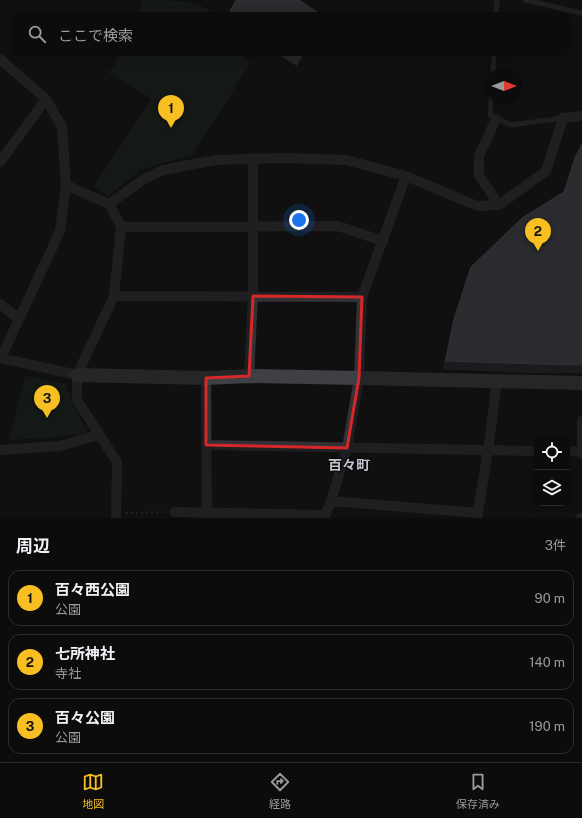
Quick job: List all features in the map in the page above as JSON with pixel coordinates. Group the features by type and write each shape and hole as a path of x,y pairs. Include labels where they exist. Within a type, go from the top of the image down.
{"street":[{"path":"0,59 46,99 62,127 66,185 60,231 0,358 77,375 206,378 249,376 582,383"},
{"path":"0,162 46,99"},
{"path":"109,204 144,178 163,170 216,160 253,158 346,160 406,176 477,206 499,205 546,171 563,118 582,116"},
{"path":"496,119 479,156 479,175 499,205"},
{"path":"249,376 253,296 253,158"},
{"path":"174,512 207,515 325,516 332,501 347,448 359,378 362,296 406,176"},
{"path":"66,185 109,204 122,227 114,296 77,375 77,400 117,462 116,516"},
{"path":"122,227 338,226 383,241"},
{"path":"114,296 362,296"},
{"path":"0,304 19,319"},
{"path":"206,378 207,515"},
{"path":"332,501 478,516 488,451 496,381"},
{"path":"570,452 582,453 582,421"},
{"path":"0,450 59,446 99,435"},
{"path":"206,445 534,451"}],"lane":[{"path":"496,12 497,0"},
{"path":"525,0 582,13"},
{"path":"493,68 494,56"},
{"path":"491,104 490,115 511,125 563,118"}],"path":[{"path":"116,516 174,512"}],"highlighted area":[{"path":"253,296 362,297 359,378 347,448 206,445 206,378 249,376"}],"shaded area":[{"path":"143,0 183,2 203,7 212,12 139,12"},
{"path":"120,56 244,56 250,64 192,156 162,163 139,171 108,197 94,186 151,99 109,73"},
{"path":"25,376 65,384 72,402 88,433 60,437 9,440"}],"building":[{"path":"236,0 299,0 317,12 230,12"},
{"path":"582,144 582,365 446,361 455,316 471,267 522,218 564,192 575,158"}],"place":[{"name":"百々西公園","path":"171,128"},
{"name":"七所神社","path":"538,251"},
{"name":"百々公園","path":"47,418"}],"district":[{"name":"百々町","path":"349,465"}]}
